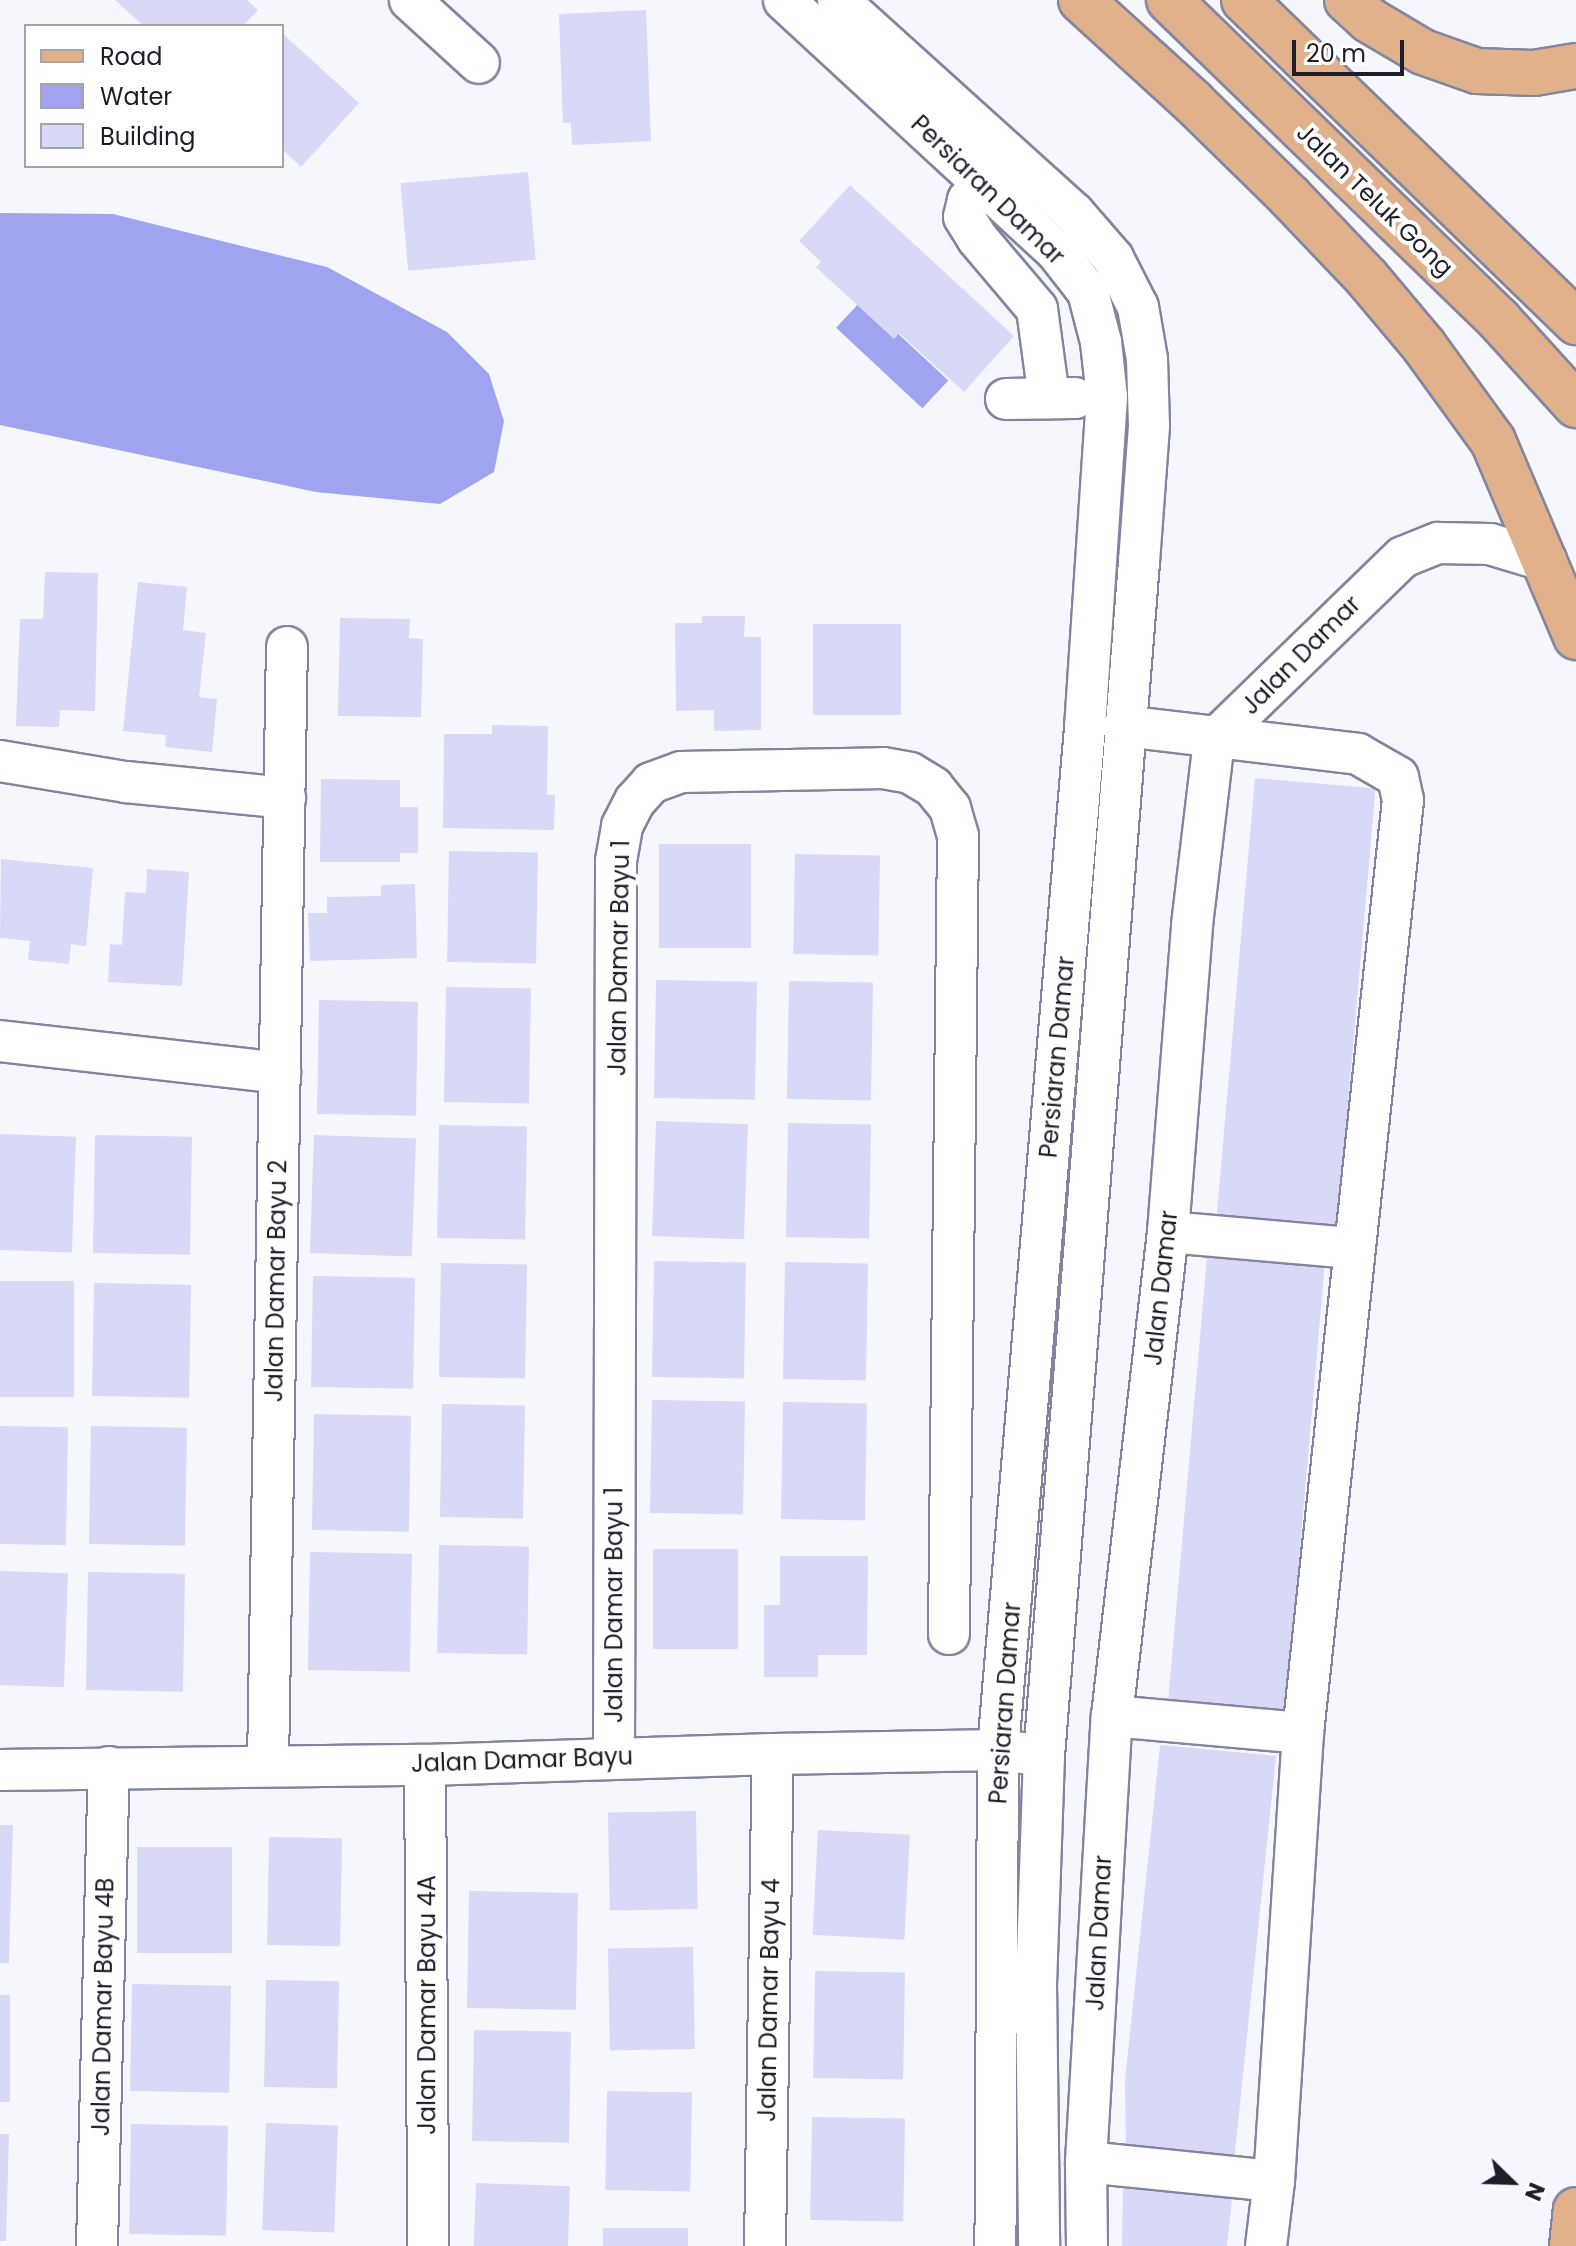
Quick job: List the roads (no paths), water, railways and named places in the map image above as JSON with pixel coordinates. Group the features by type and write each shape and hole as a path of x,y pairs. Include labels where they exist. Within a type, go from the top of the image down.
{"main road":[{"path":"1081,0 1193,102 1289,196 1367,278 1424,346 1493,441 1576,637"},
{"name":"Jalan Teluk Gong","path":"1169,0 1499,320 1576,405"},
{"path":"1244,0 1576,322"},
{"path":"1347,0 1369,20 1423,52 1477,71 1534,73 1576,66"},
{"path":"1572,2246 1576,2210"}],"street":[{"path":"410,0 479,63"},
{"name":"Persiaran Damar","path":"784,0 984,181 1056,251 1088,292 1101,342 1107,397 1083,744 998,1750 995,2246"},
{"name":"Persiaran Damar","path":"838,0 1074,213 1113,258 1138,307 1147,359 1149,426 1044,1756 1036,1984 1039,2246"},
{"path":"984,181 968,200 964,217 977,238 1037,309 1049,398"},
{"path":"1006,399 1107,397"},
{"name":"Jalan Damar","path":"1087,2246 1086,2162 1112,1716 1168,1232 1192,925 1214,740 1403,557 1438,543 1490,544 1546,561"},
{"name":"Jalan Damar Bayu 2","path":"268,1764 287,647"},
{"path":"1124,726 1214,740 1358,754 1398,777 1403,800 1352,1248 1303,1733 1274,2181 1266,2246"},
{"path":"0,761 126,782 285,798"},
{"name":"Jalan Damar Bayu 1","path":"614,1756 616,861 622,826 635,801 651,783 681,772 883,768 910,773 933,787 950,808 958,836 949,1634"},
{"path":"0,1041 280,1073"},
{"path":"1168,1232 1352,1248"},
{"path":"1112,1716 1303,1733"},
{"name":"Jalan Damar Bayu","path":"0,1770 268,1764 425,1765 614,1756 998,1750 1044,1756"},
{"name":"Jalan Damar Bayu 4","path":"765,2246 773,1754"},
{"name":"Jalan Damar Bayu 4A","path":"425,1765 428,2246"},
{"name":"Jalan Damar Bayu 4B","path":"97,2246 109,1767"},
{"path":"1086,2162 1274,2181"}],"water":[{"path":"0,213 113,214 327,267 447,332 489,374 504,421 494,472 440,504 316,492 0,425"},
{"path":"862,300 948,380 922,408 836,328"}]}
